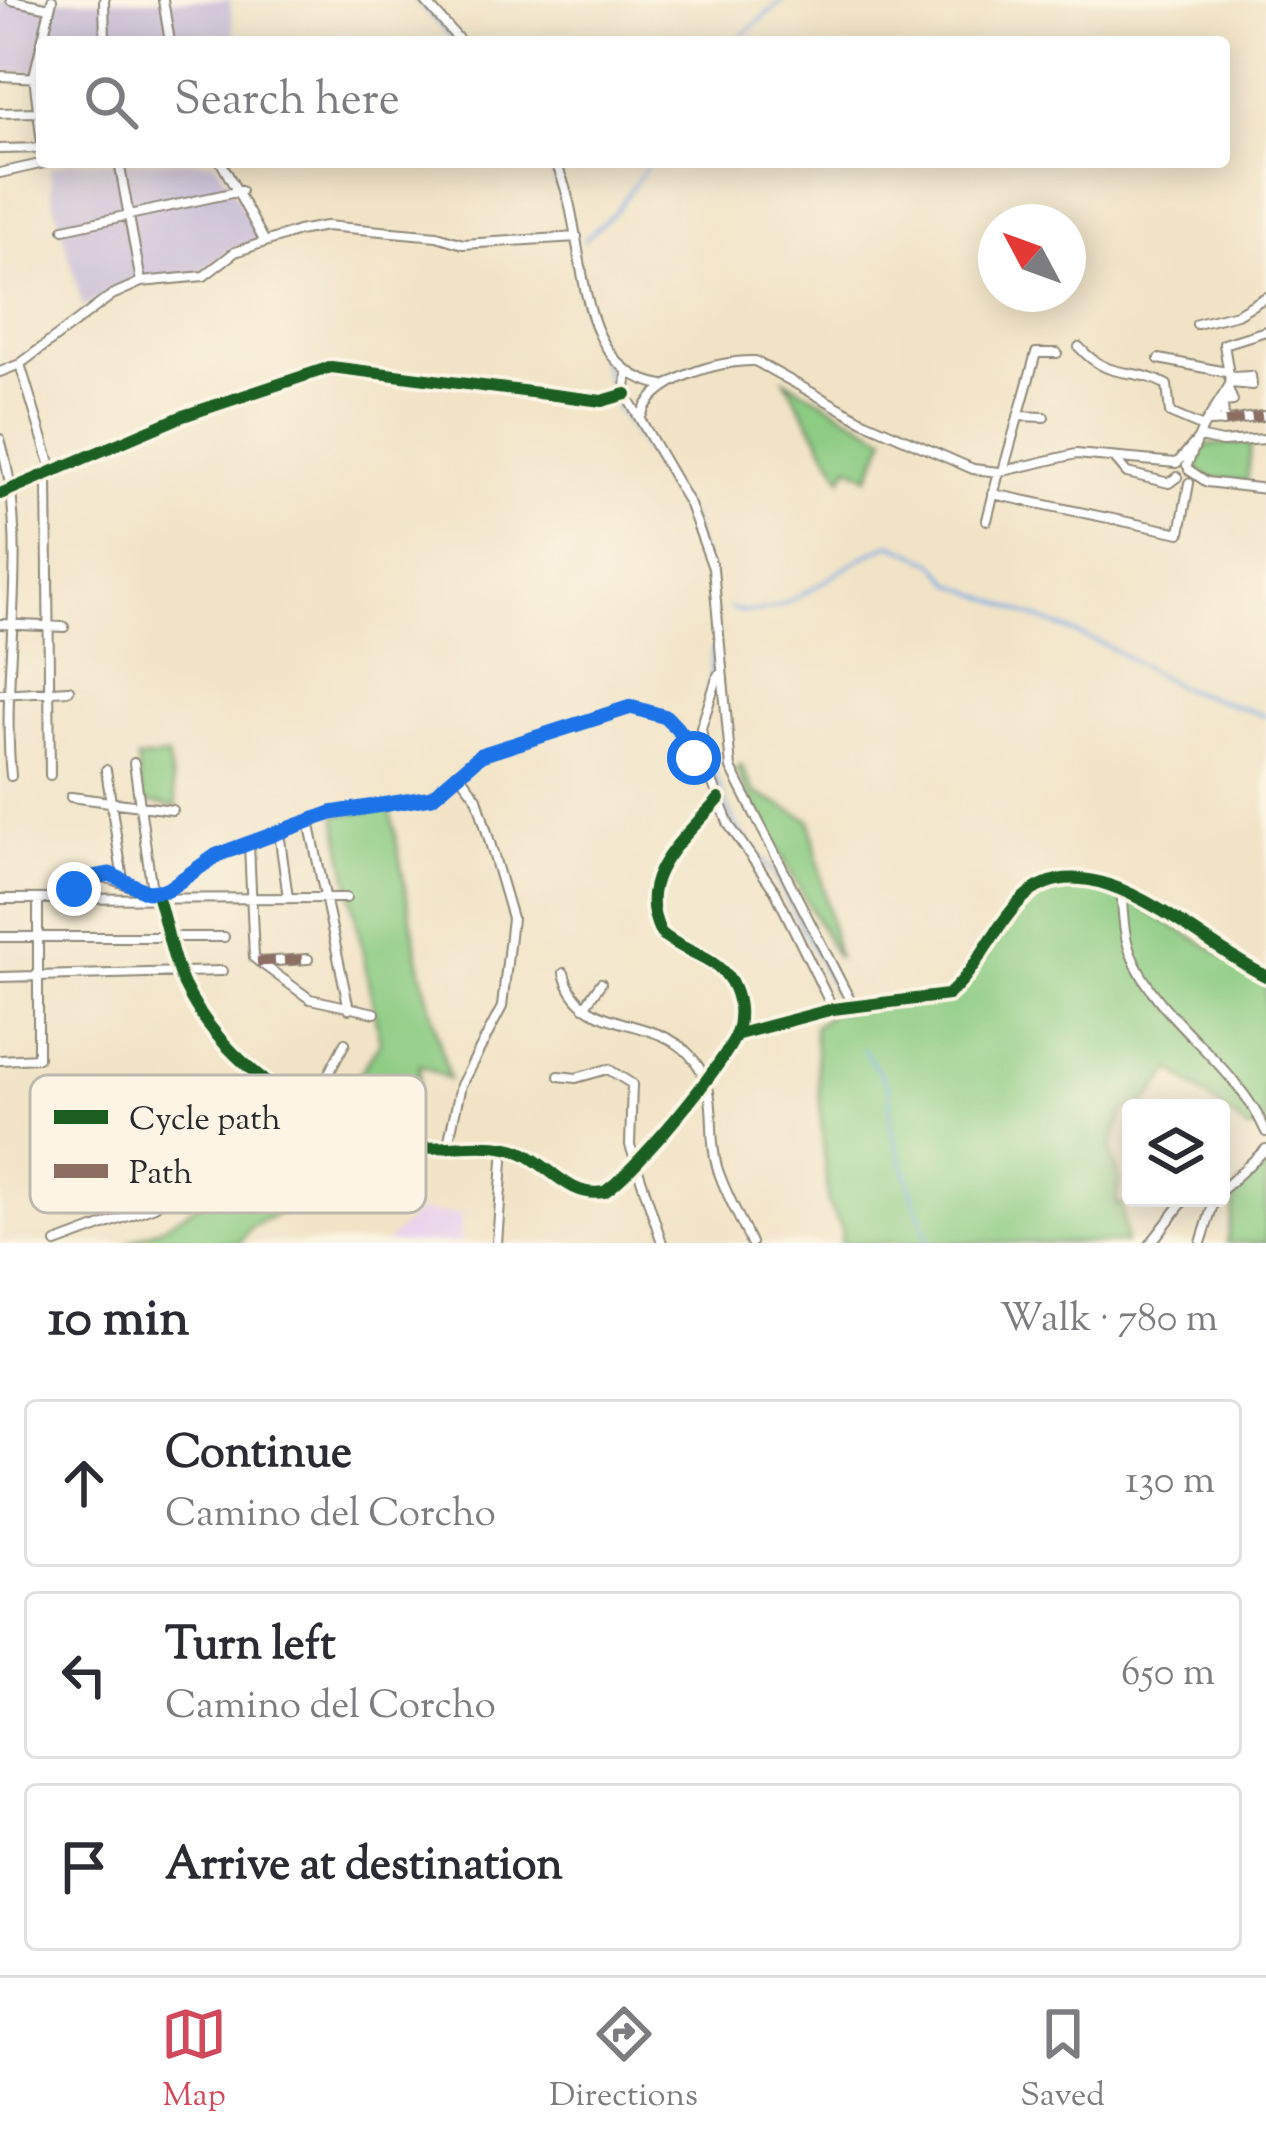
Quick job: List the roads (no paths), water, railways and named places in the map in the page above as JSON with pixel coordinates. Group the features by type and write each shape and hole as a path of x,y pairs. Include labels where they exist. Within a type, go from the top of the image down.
{"street":[{"path":"11,0 51,4 45,36"},
{"path":"104,0 105,36"},
{"path":"163,0 169,36"},
{"path":"424,0 456,36"},
{"path":"0,76 36,77"},
{"path":"0,113 36,112"},
{"path":"0,149 36,146"},
{"path":"0,173 36,164"},
{"path":"120,168 141,282"},
{"path":"225,168 265,242"},
{"path":"557,168 603,343 644,392 640,418 703,534 719,602 716,706 731,768 853,1006"},
{"path":"64,229 241,191"},
{"path":"0,372 20,364 88,310 141,282 204,276 235,252 326,226 436,236 463,244 577,237"},
{"path":"1197,324 1237,314 1266,297"},
{"path":"994,494 1180,533 1183,465 1230,381 1224,344 1266,331"},
{"path":"1079,347 1113,374 1148,375 1167,385 1170,413 1222,442 1266,439"},
{"path":"987,520 1036,353 1057,353"},
{"path":"1160,359 1230,381 1266,385"},
{"path":"0,494 182,416 331,367 602,401 627,389 644,392 755,361 863,422 973,469 1001,471 1064,455 1115,458 1183,465 1207,482 1266,489"},
{"path":"20,364 50,475 45,691 50,775"},
{"path":"627,370 627,389"},
{"path":"627,389 644,392"},
{"path":"1018,416 1044,417"},
{"path":"1202,431 1262,416"},
{"path":"0,439 16,490 3,694 11,776"},
{"path":"1115,458 1119,467 1140,477 1169,482 1180,478"},
{"path":"1156,464 1180,478 1239,486"},
{"path":"1180,478 1183,465"},
{"path":"6,624 64,627"},
{"path":"695,747 723,690 720,668"},
{"path":"3,694 69,690"},
{"path":"155,895 197,865 279,832 331,813 432,797 481,755 631,707 666,717 695,747 736,837 775,891 833,1009"},
{"path":"695,747 706,768"},
{"path":"134,763 155,895 178,972 218,1038 265,1075"},
{"path":"106,770 123,880"},
{"path":"447,1149 461,1085 502,1007 512,918 477,798 458,772"},
{"path":"70,797 172,810"},
{"path":"426,1147 504,1147 522,1152 575,1189 594,1194 612,1188 707,1079 735,1035 739,1002 730,980 716,964 661,933 650,899 661,866 719,800"},
{"path":"309,821 349,1009"},
{"path":"279,832 288,898"},
{"path":"249,844 257,962"},
{"path":"67,899 98,874 155,895"},
{"path":"735,1035 833,1009 948,995 993,932 1042,884 1078,875 1121,888 1206,944 1266,976"},
{"path":"1121,888 1126,938 1136,964 1228,1071 1266,1132"},
{"path":"0,899 346,898"},
{"path":"0,1060 38,1058 38,900"},
{"path":"0,937 224,937"},
{"path":"257,962 308,959"},
{"path":"257,962 310,999 376,1013"},
{"path":"0,976 222,971"},
{"path":"565,973 584,1007 614,1023 666,1035 707,1079 715,1111 716,1163 751,1243"},
{"path":"584,1007 601,982"},
{"path":"328,1075 346,1043"},
{"path":"559,1076 576,1078 608,1069 626,1076 635,1092 629,1133 634,1163 662,1243"},
{"path":"497,1243 504,1147"},
{"path":"1230,1183 1266,1149"},
{"path":"1151,1243 1179,1207"},
{"path":"1201,1243 1212,1207"},
{"path":"56,1243 135,1213"}],"waterway":[{"path":"416,0 449,36"},
{"path":"742,36 783,0"},
{"path":"551,168 561,190 570,234"},
{"path":"584,240 616,211 646,168"},
{"path":"572,244 584,306 612,393"},
{"path":"615,404 690,520 711,586"},
{"path":"730,608 749,612 790,601 891,544 934,562 953,584 1105,645 1181,688 1266,716"},
{"path":"709,691 713,648"},
{"path":"709,759 734,824 776,877 841,1003"},
{"path":"863,1049 889,1087 890,1125 929,1243"}]}
